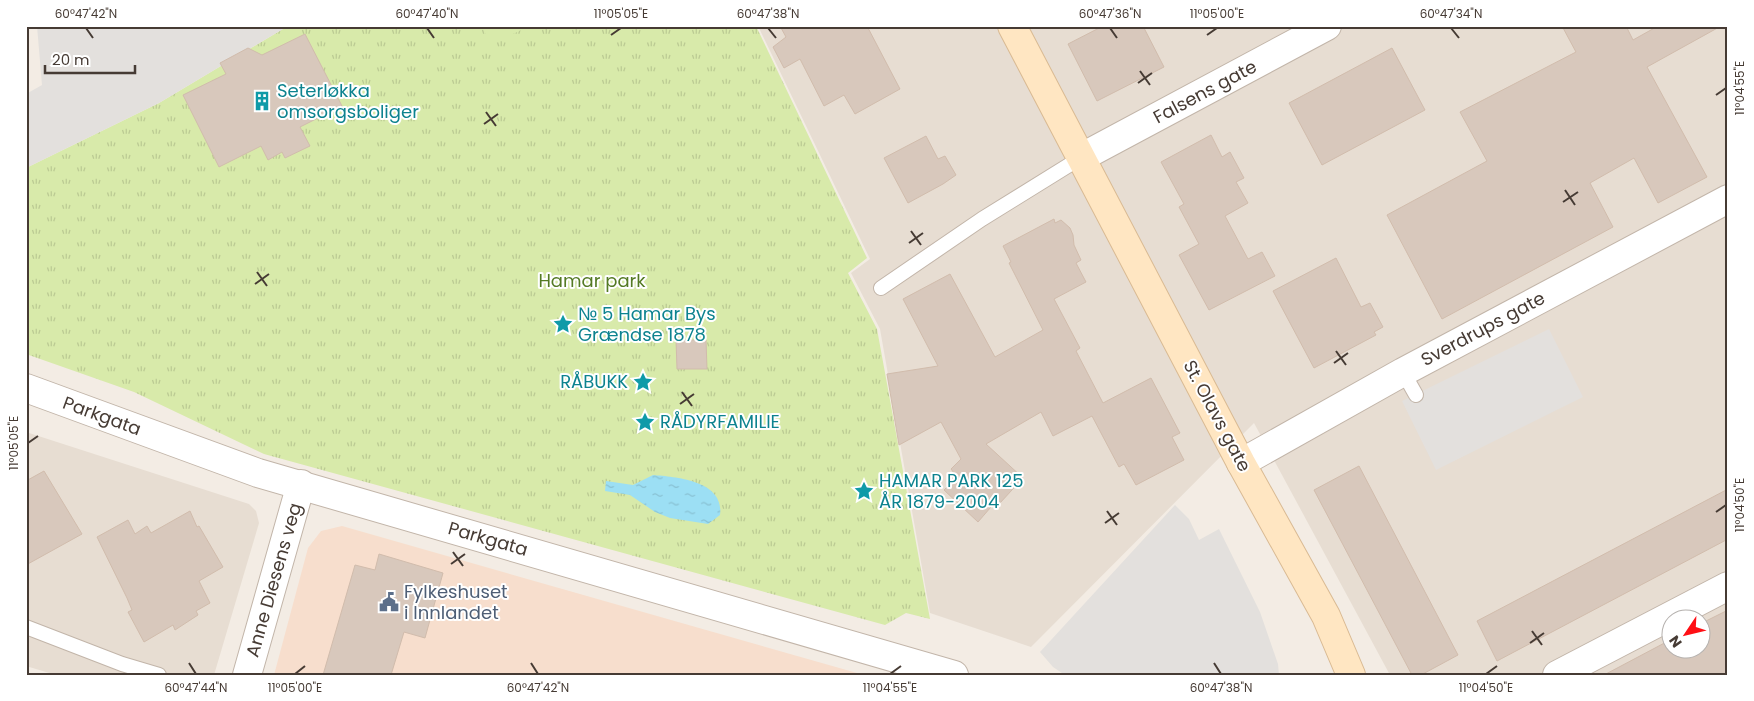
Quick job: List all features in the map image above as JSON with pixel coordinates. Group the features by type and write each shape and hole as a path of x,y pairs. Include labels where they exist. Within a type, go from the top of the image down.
{"main road":[{"name":"St. Olavs gate","path":"1012,26 1241,462 1326,616 1351,675"}],"street":[{"name":"Falsens gate","path":"1082,157 1327,26"},
{"name":"Sverdrups gate","path":"1241,462 1409,383 1728,199"},
{"name":"Parkgata","path":"26,388 258,473 954,675"},
{"name":"Anne Diesens veg","path":"247,675 301,484"},
{"path":"1558,675 1728,586"}],"lane":[{"path":"881,288 982,219 1082,157"},
{"path":"26,627 122,664 159,675"}],"shaded area":[{"path":"37,26 288,26 159,103 26,168 26,94 42,85"},
{"path":"758,26 1728,26 1728,675 1390,675 1254,423 1031,647 930,613 880,329 851,273 870,259"},
{"path":"1549,329 1583,397 1436,470 1402,401"},
{"path":"26,432 249,504 256,511 259,523 214,675 56,675 26,666"},
{"path":"1175,505 1189,519 1199,540 1219,529 1260,612 1278,664 1279,675 1065,675 1053,667 1040,652"},
{"path":"342,526 864,675 274,675 308,548 321,531"}],"green space":[{"name":"Hamar park","path":"288,26 756,26 867,258 848,273 877,329 930,619 906,613 885,625 264,454 134,392 26,354 26,168 159,103"},
{"path":"482,26 529,26 491,45"}],"water":[{"path":"653,475 674,477 697,483 707,488 715,495 720,504 720,515 708,524 670,518 655,512 630,495 605,491 606,481 633,485"}],"building":[{"path":"780,26 867,26 900,89 855,114 844,95 824,106 800,59 784,68 773,47 786,37"},
{"path":"1103,26 1143,26 1164,67 1097,101 1068,44"},
{"path":"1562,26 1626,26 1633,40 1658,26 1721,26 1647,67 1707,177 1658,203 1634,158 1590,183 1613,227 1442,319 1387,215 1487,161 1460,112 1576,52"},
{"name":"Seterløkka omsorgsboliger","path":"305,34 342,106 300,127 310,146 285,158 282,152 268,160 261,146 219,167 183,95 226,74 220,63 248,48 262,55"},
{"path":"1392,48 1425,110 1322,165 1289,103"},
{"path":"1211,135 1222,157 1230,152 1244,178 1236,182 1248,203 1225,216 1248,259 1262,252 1275,276 1209,310 1179,255 1199,244 1179,207 1184,204 1161,162"},
{"path":"926,136 938,159 945,156 956,175 908,203 884,158"},
{"path":"1054,219 1055,223 1061,220 1070,228 1074,245 1081,260 1076,263 1086,282 1054,299 1080,348 1076,351 1103,403 1151,378 1180,433 1172,437 1184,460 1136,485 1124,464 1119,467 1092,416 1053,436 1041,412 986,444 1023,478 1000,503 997,500 978,522 944,490 957,477 951,469 961,459 941,422 899,445 887,374 938,366 903,299 950,274 995,357 1043,330 1009,263 1011,262 1003,246"},
{"path":"1336,258 1361,307 1370,303 1383,327 1374,332 1376,335 1314,368 1273,291"},
{"path":"676,340 706,340 707,369 677,369"},
{"path":"1359,466 1458,655 1421,675 1412,675 1314,490"},
{"path":"44,471 82,534 26,565 26,481"},
{"path":"1728,489 1728,539 1497,661 1477,621"},
{"path":"190,511 197,527 199,526 223,567 199,581 210,603 196,611 198,615 175,630 173,625 144,642 128,612 132,610 127,598 97,537 128,520 135,534 147,526 151,533"},
{"name":"Fylkeshuset i Innlandet","path":"379,554 443,573 425,638 404,632 391,675 323,675 355,565 375,570"},
{"path":"1728,610 1728,675 1604,675 1662,644 1662,658 1712,658 1712,618"}],"place":[{"name":"Seterløkka omsorgsboliger","path":"262,101"},
{"name":"№ 5 Hamar Bys Grændse 1878","path":"563,324"},
{"name":"RÅBUKK","path":"643,382"},
{"name":"RÅDYRFAMILIE","path":"645,422"},
{"name":"HAMAR PARK 125 ÅR 1879-2004","path":"864,491"},
{"name":"Fylkeshuset i Innlandet","path":"389,602"}]}
